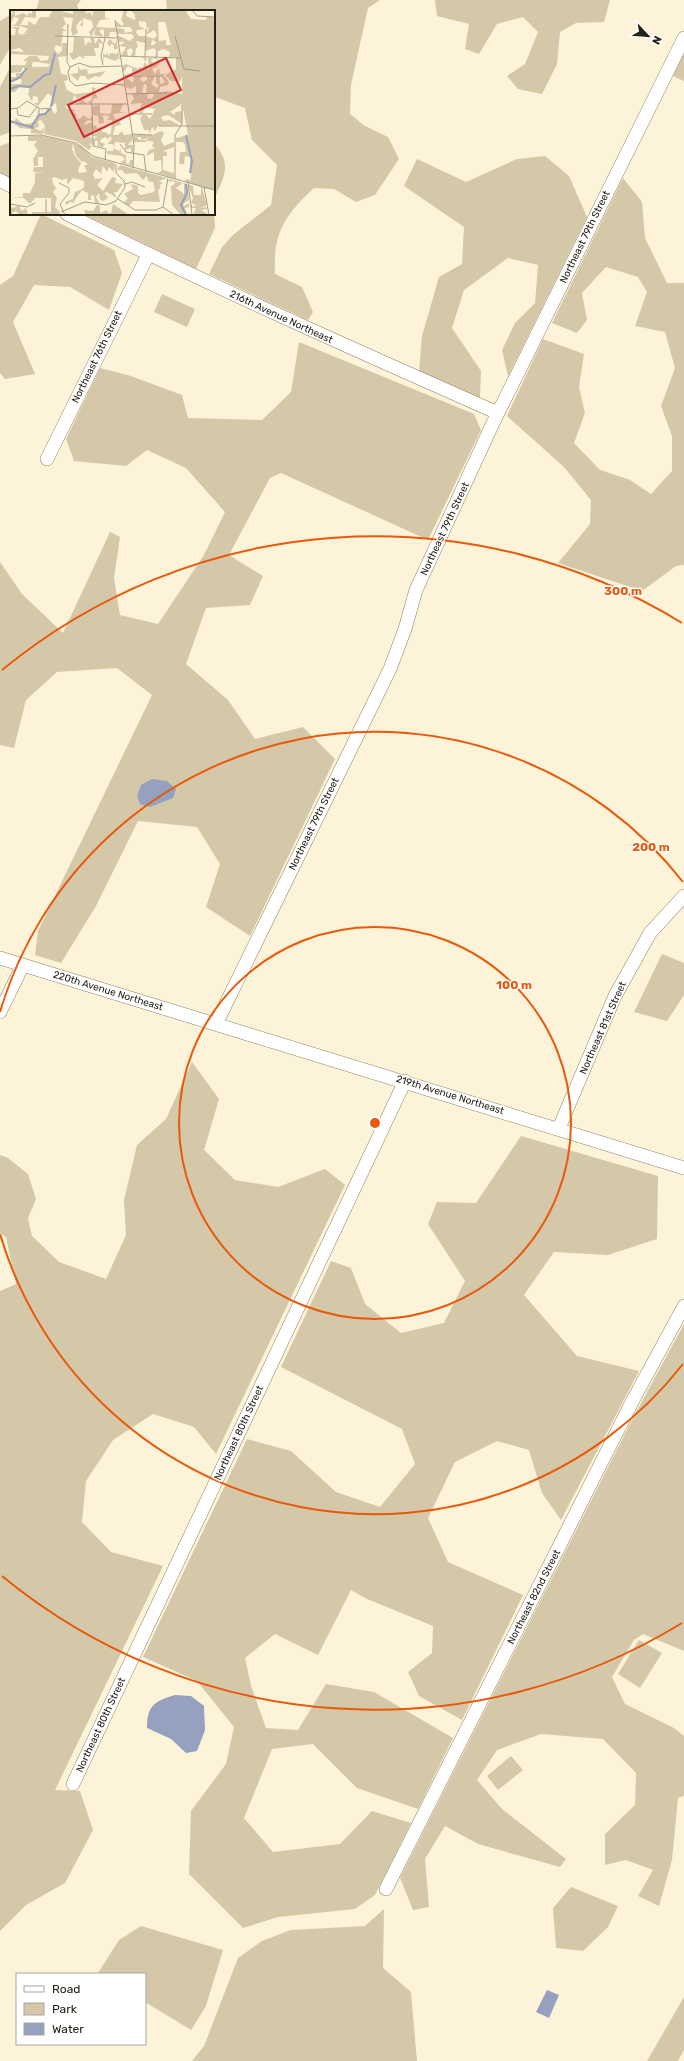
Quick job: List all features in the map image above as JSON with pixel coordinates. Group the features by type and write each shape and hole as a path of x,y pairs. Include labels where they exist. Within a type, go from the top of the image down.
{"street":[{"name":"Northeast 79th Street","path":"216,1024 390,669 405,629 416,590 498,413 684,38"},
{"path":"0,180 10,185"},
{"name":"216th Avenue Northeast","path":"69,215 148,255 320,335 498,413"},
{"name":"Northeast 76th Street","path":"47,460 148,255"},
{"name":"Northeast 81st Street","path":"559,1128 615,996 650,934 684,896"},
{"name":"220th Avenue Northeast","path":"0,958 216,1024"},
{"path":"0,1012 23,965"},
{"name":"219th Avenue Northeast","path":"216,1024 559,1128 684,1168"},
{"name":"Northeast 80th Street","path":"73,1784 405,1081"},
{"name":"Northeast 82nd Street","path":"386,1888 633,1400 684,1306"}],"green space":[{"path":"39,0 81,0 77,5 79,10 36,10"},
{"path":"166,0 380,0 368,8 351,85 350,114 365,126 388,137 399,159 375,195 356,202 334,189 314,188 295,207 282,226 276,247 275,274 302,287 313,312 308,320 209,274 222,247 233,235 271,205 277,165 252,140 245,108 215,97 215,10 167,10"},
{"path":"435,0 610,0 604,22 576,23 560,32 557,64 542,94 518,89 507,76 525,64 538,32 523,17 497,24 479,54 465,49 469,24 437,16"},
{"path":"10,15 10,48 0,65 0,21"},
{"path":"684,53 684,81 673,76"},
{"path":"10,68 10,132 0,136 0,87"},
{"path":"10,142 10,179 0,174 0,146"},
{"path":"215,144 220,151 225,164 223,177 215,197"},
{"path":"545,156 569,176 587,217 508,376 502,350 515,323 535,303 538,265 508,258 464,290 452,328 481,371 480,398 419,371 422,336 439,277 462,264 464,227 404,186 417,159 466,182 517,159"},
{"path":"623,178 642,202 645,238 667,283 684,283 684,565 676,566 642,591 558,563 590,524 591,500 564,467 507,416 543,339 584,354 579,387 585,413 574,443 600,470 630,480 651,494 672,471 672,436 661,406 675,368 665,332 635,326 647,292 638,277 606,267 582,293 587,320 577,333 552,323"},
{"path":"41,215 114,250 122,273 109,310 70,287 34,285 13,322 35,374 5,379 0,373 0,285 13,276"},
{"path":"85,215 214,215 215,228 196,269"},
{"path":"162,294 195,309 187,327 154,312"},
{"path":"299,342 474,414 481,430 428,540 281,473 270,478 229,555 263,576 250,605 206,608 186,664 228,700 255,739 303,727 335,759 250,936 206,907 220,864 197,827 138,821 96,906 61,963 35,955 38,931 152,695 117,668 57,672 26,700 14,748 0,745 0,562 22,594 63,633 110,532 120,537 114,578 120,615 158,624 204,555 225,512 186,468 147,450 126,466 74,461 66,439 100,368 131,376 182,395 188,418 262,420 291,392"},
{"path":"662,954 684,963 684,995 667,1021 634,1012"},
{"path":"192,1062 219,1099 204,1150 235,1180 278,1187 325,1169 345,1185 216,1454 194,1427 153,1414 113,1440 86,1481 82,1522 111,1552 163,1566 55,1790 80,1791 93,1830 65,1883 26,1905 0,1931 0,1291 16,1284 6,1237 0,1233 0,1155 8,1158 28,1174 36,1199 28,1218 32,1236 59,1262 106,1279 126,1235 124,1200 137,1145 166,1119"},
{"path":"521,1136 658,1176 657,1239 608,1255 554,1252 524,1295 577,1356 639,1371 561,1520 542,1493 529,1450 497,1441 455,1462 428,1518 448,1562 523,1595 462,1720 419,1696 408,1672 432,1653 433,1626 367,1599 351,1590 318,1655 275,1634 245,1658 251,1686 266,1728 298,1730 326,1684 374,1692 453,1738 418,1809 357,1788 313,1744 272,1749 244,1818 273,1852 340,1844 372,1811 411,1823 375,1895 355,1909 278,1917 243,1928 189,1874 191,1811 226,1764 234,1727 197,1681 143,1657 247,1439 291,1451 336,1492 380,1507 415,1464 402,1429 281,1367 331,1261 351,1268 365,1304 401,1333 444,1323 465,1281 428,1224 437,1202 476,1203"},
{"path":"684,1324 684,1651 643,1634 634,1640 612,1677 625,1704 674,1728 684,1736 684,1796 678,1798 672,1860 659,1906 638,1896 653,1870 626,1860 605,1865 605,1834 635,1805 636,1773 603,1739 541,1734 497,1750 477,1780 502,1809 566,1859 560,1867 478,1844 445,1826 425,1859 429,1907 413,1910 400,1878 634,1416"},
{"path":"639,1640 662,1653 640,1688 618,1674"},
{"path":"511,1756 523,1770 498,1790 487,1776"},
{"path":"571,1887 618,1906 608,1927 583,1951 556,1948 553,1908"},
{"path":"384,1909 383,1968 411,1992 417,2061 192,2061 204,2046 238,1958 262,1941 291,1930 365,1926"},
{"path":"141,1926 223,1950 206,2006 191,2030 146,2003 146,1973 98,1973 119,1940"},
{"path":"684,1997 684,2050 678,2061 647,2061"}],"water":[{"path":"152,779 167,781 176,789 173,798 150,807 140,804 137,796 141,785"},
{"path":"175,1695 191,1696 204,1706 205,1730 197,1751 186,1753 171,1739 147,1728 147,1720 154,1705 162,1699"},
{"path":"547,1990 559,1995 549,2018 536,2012"}]}
